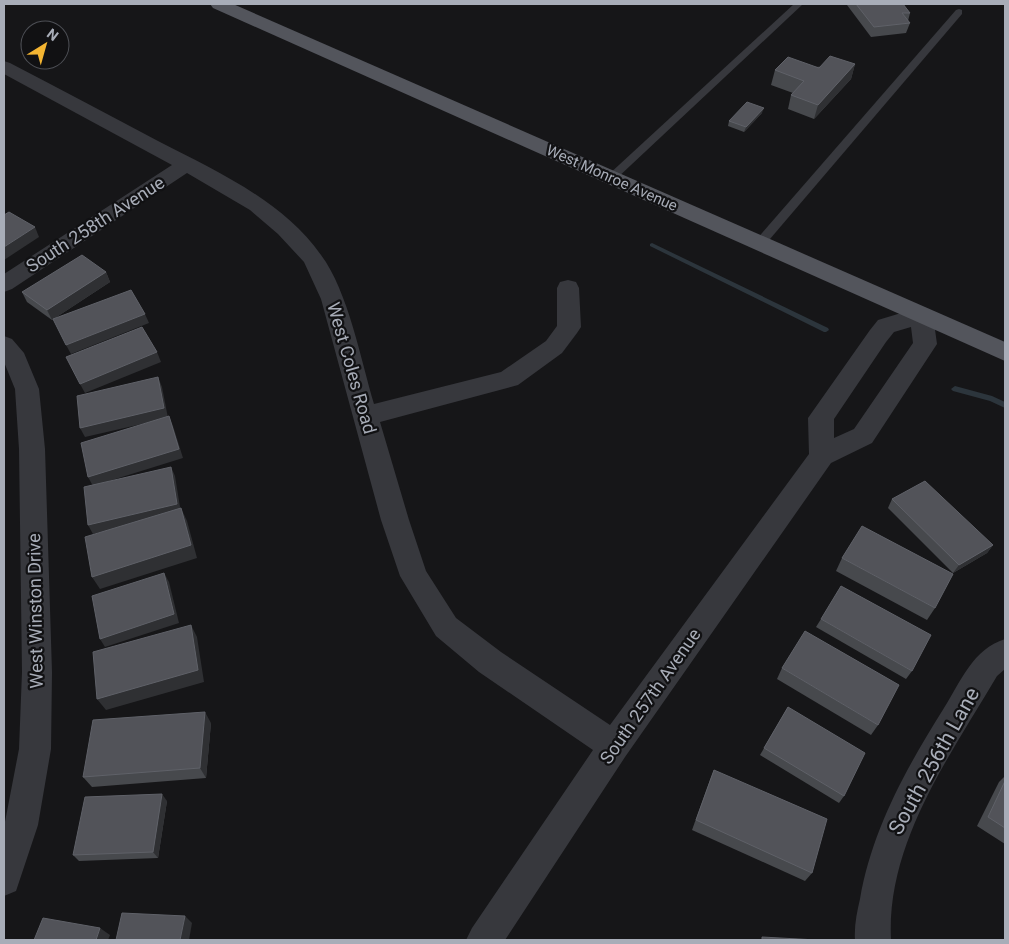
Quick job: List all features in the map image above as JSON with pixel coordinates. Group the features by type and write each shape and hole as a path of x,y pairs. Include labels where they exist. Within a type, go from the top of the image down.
{"main road":[{"name":"West Monroe Avenue","path":"218,4 1005,352"}],"street":[{"name":"West Coles Road","path":"4,67 222,182 256,205 286,229 313,259 332,299 395,520 414,576 446,627 490,662 614,746"},
{"name":"South 258th Avenue","path":"4,284 187,164"},
{"path":"366,416 509,379 554,347 569,327 568,288"},
{"path":"822,456 821,418 878,336 886,326 921,315"},
{"name":"South 257th Avenue","path":"484,940 614,746 822,456 863,436 925,344 921,315"},
{"name":"West Winston Drive","path":"4,345 15,359 27,389 32,449 37,672 35,749 21,825 4,879"},
{"name":"South 256th Lane","path":"873,940 877,893 892,836 912,792 986,666 1005,652"}],"lane":[{"path":"611,178 799,4"},
{"path":"760,243 959,12"}],"building":[{"path":"856,4 903,4 910,13 902,13 910,23 874,27"},
{"path":"830,56 855,64 818,105 791,95 804,81 775,70 788,57 819,68"},
{"path":"747,102 764,108 746,127 729,121"},
{"path":"9,212 35,227 4,247 4,215"},
{"path":"82,255 106,272 47,310 22,292"},
{"path":"131,290 145,314 66,345 53,319"},
{"path":"142,327 157,352 80,384 66,357"},
{"path":"158,377 164,408 80,428 77,396"},
{"path":"169,416 179,449 88,477 81,443"},
{"path":"171,467 177,504 88,525 84,487"},
{"path":"925,481 993,545 959,565 892,499"},
{"path":"181,508 191,545 92,577 85,537"},
{"path":"862,526 953,574 935,608 842,558"},
{"path":"164,573 174,614 100,639 92,596"},
{"path":"841,586 931,635 912,671 821,619"},
{"path":"191,625 198,670 97,699 93,652"},
{"path":"805,631 899,685 878,725 782,668"},
{"path":"788,707 865,753 844,796 764,748"},
{"path":"205,712 200,768 83,777 93,720"},
{"path":"714,770 827,819 812,873 696,820"},
{"path":"1005,781 1005,828 988,817"},
{"path":"162,794 153,852 73,855 85,797"},
{"path":"122,913 185,916 180,940 116,940"},
{"path":"43,918 100,928 96,940 34,940"},
{"path":"762,937 817,940 762,940"}],"waterway":[{"path":"652,245 826,330"},
{"path":"955,389 992,399 1005,405"}]}
